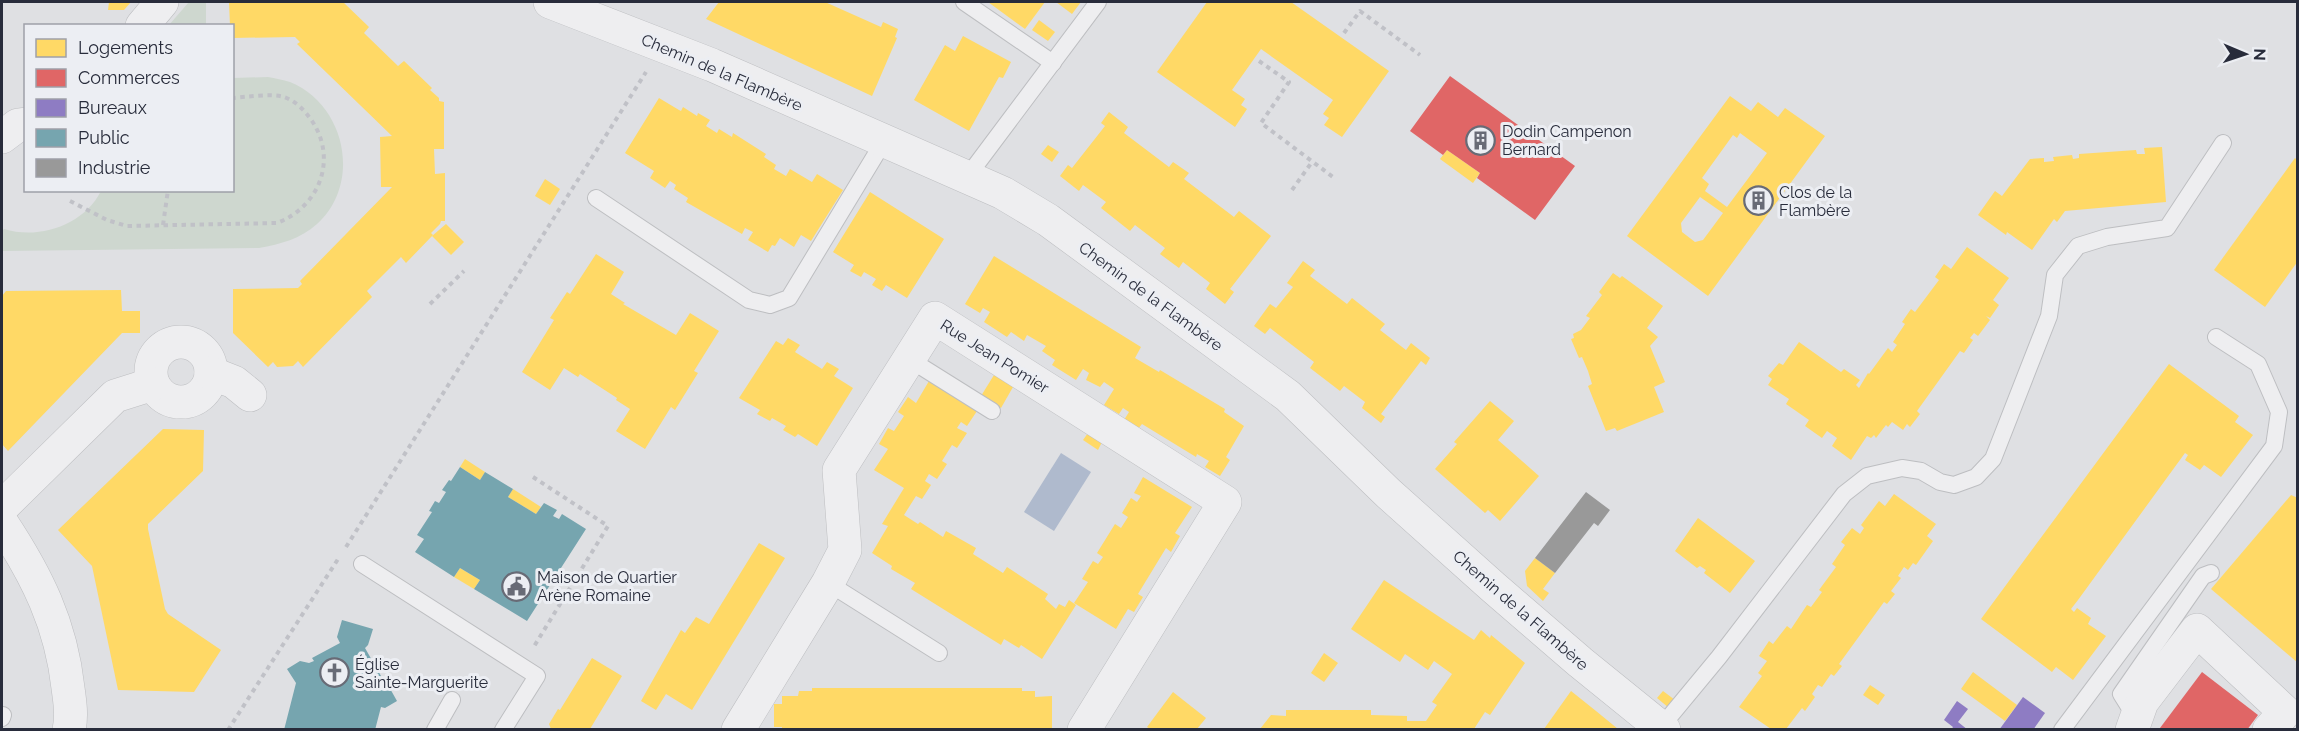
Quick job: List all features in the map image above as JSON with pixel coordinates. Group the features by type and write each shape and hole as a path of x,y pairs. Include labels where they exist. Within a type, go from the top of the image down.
{"street":[{"path":"144,24 162,2"},
{"name":"Chemin de la Flambère","path":"550,2 712,65 1002,193 1048,220 1288,396 1388,493 1493,587 1580,662 1662,728"},
{"path":"2,137 8,130 24,124"},
{"name":"Rue Jean Pomier","path":"738,729 828,583 844,550 839,470 935,318 1225,502 1084,729"},
{"path":"212,392 205,354 198,347 179,337 155,357 152,365 153,384 167,399 186,402 212,392 234,382 250,395"},
{"path":"69,729 70,704 66,664 56,624 28,565 3,523 115,396 153,384"},
{"path":"2134,724 2142,702 2197,630 2285,712 2269,729"}],"lane":[{"path":"964,2 1053,63"},
{"path":"967,177 1098,2"},
{"path":"596,198 749,300 770,305 789,298 884,141"},
{"path":"1662,728 1844,494 1867,476 1902,468 1921,471 1940,482 1954,485 1976,477 1994,459 2049,316 2055,275 2078,246 2107,237 2167,228 2223,143"},
{"path":"2062,729 2274,446 2279,412 2258,364 2216,337"},
{"path":"909,359 992,411"},
{"path":"362,564 537,676 503,729"},
{"path":"2134,724 2121,694 2204,576 2211,573"},
{"path":"828,583 939,653"},
{"path":"435,729 452,700"}],"path":[{"path":"1344,33 1360,11 1420,55"},
{"path":"228,729 651,64 669,49"},
{"path":"1259,61 1289,82 1261,123 1333,177"},
{"path":"70,201 117,224 277,223 294,215 312,198 320,183 324,168 323,144 319,131 307,113 282,96 234,98"},
{"path":"1292,190 1312,161"},
{"path":"163,225 168,192"},
{"path":"430,304 464,271"},
{"path":"522,666 608,526 533,477"}],"shaded area":[{"path":"189,2 206,2 206,24 170,24"},
{"path":"268,77 290,82 309,93 324,108 335,126 341,146 343,167 340,188 331,207 311,229 290,240 259,248 2,251 2,231 4,229 32,232 59,227 84,213 100,192 234,192 234,78"}],"water":[{"path":"1061,453 1091,472 1054,531 1024,512"}],"building: Logements":[{"path":"109,2 131,2 124,10 108,10"},
{"path":"229,2 343,2 369,27 364,33 398,66 404,61 432,88 430,90 439,98 439,101 444,102 444,149 434,149 435,174 445,173 445,221 441,221 431,233 433,235 406,263 401,257 367,291 372,297 303,367 298,361 293,366 277,367 273,362 268,367 233,333 233,289 298,288 302,284 300,281 392,187 381,187 380,137 392,136 297,44 300,42 295,37 234,38 234,24 230,24"},
{"path":"719,2 825,2 881,27 883,22 898,29 895,37 897,38 872,96 706,19"},
{"path":"988,2 1045,2 1025,29"},
{"path":"1056,2 1081,2 1072,14"},
{"path":"1207,2 1291,2 1389,71 1342,137 1324,125 1329,118 1323,114 1333,100 1261,49 1232,90 1245,99 1241,105 1247,109 1235,127 1157,72"},
{"path":"1039,20 1055,32 1048,41 1032,30"},
{"path":"963,36 1011,62 1003,78 999,77 969,131 914,100 945,45 955,51"},
{"name":"Clos de la Flambère","path":"1730,96 1751,111 1758,102 1778,117 1785,108 1825,136 1708,296 1627,236","holes":["1740,133 1767,153 1727,207 1705,191 1709,184 1702,178 1733,135 1737,138","1700,197 1723,213 1703,240 1695,242 1682,232 1681,223"]},
{"path":"659,98 681,111 683,107 697,116 698,113 710,120 706,126 717,133 719,129 732,137 733,133 766,154 764,157 776,165 774,169 786,176 790,169 812,182 817,174 843,190 811,241 801,235 794,247 780,238 768,252 748,240 753,232 745,228 742,234 686,202 688,198 674,189 676,185 670,181 665,188 650,178 654,171 625,153"},
{"path":"1109,112 1128,127 1124,133 1169,167 1173,162 1189,173 1184,179 1234,217 1239,211 1271,236 1230,289 1234,292 1225,304 1206,289 1210,283 1183,262 1179,268 1160,254 1165,248 1135,225 1130,231 1101,208 1106,202 1083,185 1079,191 1060,176 1068,165 1072,168 1105,126 1101,123"},
{"path":"1048,145 1059,152 1052,162 1041,154"},
{"path":"2162,147 2166,202 2065,211 2057,222 2054,219 2032,250 1978,215 1995,191 2002,196 2030,159 2044,158 2044,162 2054,161 2053,157 2072,155 2073,159 2079,158 2079,154 2136,150 2137,154 2145,154 2144,148"},
{"path":"1447,150 1480,173 1473,183 1440,159"},
{"path":"2295,158 2298,161 2298,261 2265,307 2214,270"},
{"path":"545,179 560,189 550,205 535,196"},
{"path":"870,192 944,239 907,298 886,285 882,291 872,285 876,279 864,272 861,277 850,271 854,265 833,252"},
{"path":"446,224 464,242 451,255 432,236"},
{"path":"1967,247 2009,278 1993,300 1999,305 1990,318 1986,316 1990,320 1978,336 1974,333 1970,338 1973,340 1964,353 1960,351 1917,411 1920,414 1910,427 1907,424 1903,430 1892,422 1888,427 1886,425 1876,438 1874,435 1871,438 1867,436 1851,460 1832,446 1837,438 1827,431 1822,438 1805,426 1809,420 1786,404 1789,399 1768,385 1772,379 1768,376 1779,363 1783,365 1799,342 1841,372 1844,369 1860,380 1856,385 1859,388 1888,348 1892,352 1897,345 1893,342 1905,324 1902,322 1911,309 1915,312 1939,280 1935,277 1944,264 1951,269"},
{"path":"596,254 624,272 611,294 625,303 623,304 676,335 690,313 719,331 694,371 698,373 675,410 671,407 645,449 616,431 630,409 580,374 578,377 564,368 550,390 522,372 554,320 550,318 567,292 570,294"},
{"path":"994,256 1141,347 1135,358 1159,372 1160,370 1225,409 1224,412 1244,426 1226,457 1230,460 1220,476 1205,467 1209,461 1197,454 1196,457 1142,424 1138,429 1124,420 1129,412 1123,408 1119,414 1104,405 1114,389 1104,382 1100,387 1086,380 1089,373 1083,369 1076,380 1052,365 1055,360 1042,351 1046,346 1027,335 1024,341 1011,332 1007,337 984,322 990,312 983,308 980,313 965,304"},
{"path":"1303,261 1315,270 1310,276 1347,304 1352,298 1385,324 1380,330 1406,350 1411,343 1430,358 1426,365 1421,361 1381,414 1385,417 1381,423 1362,408 1365,402 1344,386 1340,391 1310,368 1314,362 1270,328 1265,334 1254,326 1270,304 1276,308 1293,287 1287,283"},
{"path":"1613,273 1620,278 1622,276 1663,306 1647,328 1658,337 1650,346 1665,382 1654,387 1664,412 1617,431 1615,428 1606,431 1588,386 1592,384 1588,371 1582,357 1579,358 1571,339 1574,338 1573,334 1581,330 1590,318 1586,316 1602,295 1599,292"},
{"path":"121,290 122,311 140,311 140,333 122,333 8,451 2,444 2,296 6,291"},
{"path":"788,338 800,345 795,352 822,369 827,362 839,369 834,376 853,388 817,446 798,434 795,437 783,430 786,426 772,418 770,421 757,414 760,410 739,398 776,341 783,345"},
{"path":"2169,364 2239,416 2235,422 2253,435 2221,477 2204,465 2200,470 2185,460 2188,455 2185,453 2071,609 2074,612 2077,608 2091,618 2088,624 2106,636 2073,680 2056,667 2052,672 1981,619"},
{"path":"994,375 1013,387 1001,408 981,396"},
{"path":"929,381 977,411 967,426 961,422 957,428 967,433 957,448 952,445 942,461 947,464 937,479 929,474 925,481 931,485 922,499 916,496 904,515 943,537 946,531 976,548 973,554 1003,573 1007,567 1048,594 1045,599 1056,609 1059,604 1065,607 1069,600 1076,605 1042,659 1021,645 1019,648 1004,639 1001,645 911,589 915,583 891,569 892,566 872,553 888,526 882,524 904,488 874,470 888,449 879,444 888,428 894,431 904,416 898,412 908,397 916,403"},
{"path":"1490,401 1514,421 1498,440 1539,476 1500,521 1488,510 1485,513 1435,469 1457,444 1454,442"},
{"path":"163,429 204,430 203,471 148,524 165,609 168,614 221,650 194,692 118,690 92,566 58,530"},
{"path":"1088,433 1102,442 1098,450 1083,440"},
{"path":"465,459 485,472 480,480 460,467"},
{"path":"1143,477 1192,507 1175,533 1180,536 1171,552 1166,548 1138,594 1143,597 1134,612 1128,609 1116,629 1074,603 1088,582 1082,579 1093,561 1098,564 1103,557 1097,553 1115,524 1121,528 1128,517 1122,513 1131,498 1137,502 1141,496 1134,493"},
{"path":"513,489 541,507 536,514 508,497"},
{"path":"1894,494 1936,524 1927,536 1933,541 1916,565 1913,563 1908,570 1904,567 1898,576 1901,578 1891,591 1895,594 1887,604 1884,602 1839,664 1842,666 1834,676 1831,674 1822,687 1818,685 1812,694 1815,697 1805,711 1802,708 1786,729 1771,729 1739,707 1762,676 1758,673 1767,661 1759,656 1769,641 1773,644 1787,626 1791,629 1807,605 1811,607 1822,592 1819,590 1836,567 1832,564 1845,545 1841,542 1852,528 1860,534 1864,528 1861,525 1879,501 1885,506"},
{"path":"2291,495 2298,498 2298,663 2211,589"},
{"path":"1698,518 1755,561 1730,593 1704,573 1706,570 1700,566 1697,568 1675,551"},
{"path":"759,543 785,558 692,710 666,694 656,710 641,701 681,630 685,633 696,617 709,624"},
{"path":"1535,558 1555,573 1543,589 1549,593 1543,601 1527,586 1525,571"},
{"path":"460,568 480,580 474,589 454,577"},
{"path":"1384,580 1474,640 1481,630 1490,638 1491,635 1525,663 1490,715 1485,712 1474,729 1260,729 1271,715 1286,716 1286,710 1371,710 1371,715 1407,716 1407,721 1426,721 1437,705 1432,702 1452,674 1434,661 1428,670 1405,654 1400,662 1351,629"},
{"path":"1324,653 1338,663 1324,682 1311,673"},
{"path":"592,658 622,676 590,729 551,729 549,724"},
{"path":"1973,672 2017,705 2005,721 1961,689"},
{"path":"1870,685 1885,695 1878,705 1863,695"},
{"path":"812,688 1022,688 1022,691 1035,691 1035,697 1052,696 1052,729 782,729 782,727 774,727 774,704 782,704 782,696 798,696 799,691 812,691"},
{"path":"1571,691 1596,711 1618,729 1544,729"},
{"path":"1663,691 1675,700 1669,708 1657,698"},
{"path":"1173,692 1206,718 1197,729 1150,729 1147,727"}],"building: Commerces":[{"name":"Dodin Campenon Bernard","path":"1450,76 1575,166 1535,220 1477,178 1480,173 1447,150 1443,155 1410,131"},
{"path":"2202,672 2258,715 2247,730 2162,730 2160,728"}],"building: Bureaux":[{"path":"2023,697 2045,713 2033,730 1999,730"},
{"path":"1957,701 1968,709 1958,722 1968,730 1951,730 1953,727 1944,720"}],"building: Public":[{"path":"460,467 480,480 485,472 513,489 508,497 536,514 544,503 557,510 553,516 559,519 562,514 586,529 527,621 474,589 480,580 460,568 454,577 415,552 424,539 417,535 432,512 429,511 435,501 439,503 446,492 442,490"},
{"name":"Église Sainte-Marguerite","path":"342,620 373,629 365,648 381,676 378,679 381,684 388,685 397,701 385,708 381,707 375,730 284,730 296,683 287,669 300,661 309,663 314,661 312,658 340,643 337,637"}],"building: Industrie":[{"path":"1586,492 1610,510 1598,526 1594,523 1555,573 1535,558"}],"place":[{"name":"Dodin Campenon Bernard","path":"1481,140"},
{"name":"Clos de la Flambère","path":"1758,201"},
{"name":"Maison de Quartier Arène Romaine","path":"516,586"},
{"name":"Église Sainte-Marguerite","path":"334,673"}]}
